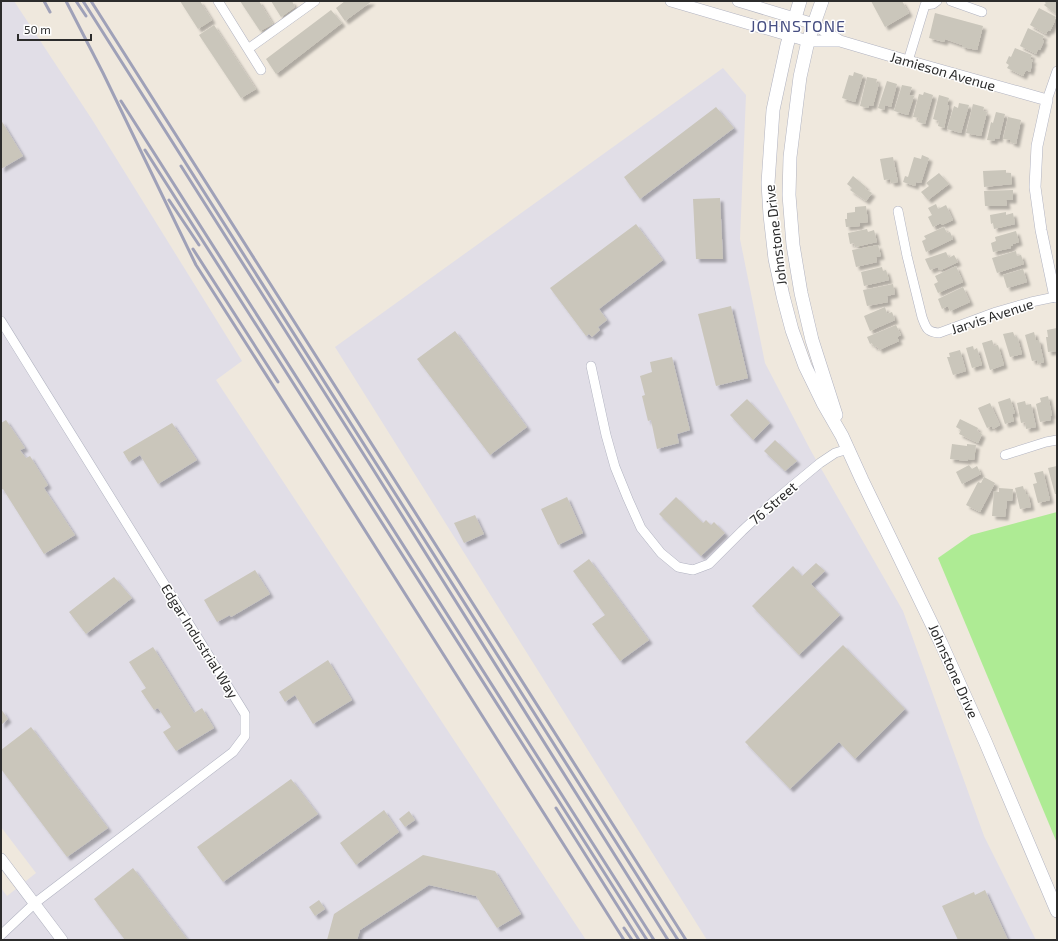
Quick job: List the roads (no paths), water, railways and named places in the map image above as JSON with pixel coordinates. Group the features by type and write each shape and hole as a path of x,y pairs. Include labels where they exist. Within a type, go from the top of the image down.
{"main road":[{"name":"Johnstone Drive","path":"800,1 790,36 773,110 768,183 770,215 783,296 792,330 805,366 823,403 842,436"},
{"name":"Johnstone Drive","path":"822,1 808,41 800,77 790,157 789,195 793,245 800,293 812,340 842,436 848,450 941,642 985,741 1057,911"}],"street":[{"path":"218,1 261,70"},
{"name":"Jamieson Avenue","path":"671,1 808,41 840,41 1047,100"},
{"name":"Jamieson Avenue","path":"738,1 814,24 840,41"},
{"path":"908,61 923,3 933,4 937,1"},
{"path":"951,1 982,12"},
{"path":"248,50 312,2"},
{"path":"1056,297 1041,230 1035,187 1037,146 1047,100 1057,71"},
{"name":"Jarvis Avenue","path":"898,211 922,317 927,329 934,333 940,334 996,312 1031,302 1056,297"},
{"name":"Edgar Industrial Way","path":"1,320 245,714 245,736 233,752 34,903 1,935"},
{"name":"76 Street","path":"591,366 606,435 615,467 628,498 641,528 661,554 678,567 694,570 709,564 773,502 820,463 835,453 848,450"},
{"path":"1005,455 1057,440"},
{"path":"1,859 62,940"}],"railway":[{"path":"44,1 50,12"},
{"path":"66,1 103,73 196,265 624,940"},
{"path":"76,1 86,16"},
{"path":"83,1 678,940"},
{"path":"91,1 686,940"},
{"path":"121,101 654,940"},
{"path":"145,150 647,940"},
{"path":"181,166 668,940"},
{"path":"169,200 199,245"},
{"path":"193,249 278,382"},
{"path":"556,808 639,940"},
{"path":"624,928 632,940"}],"district":[{"name":"JOHNSTONE","path":"798,25"}]}
